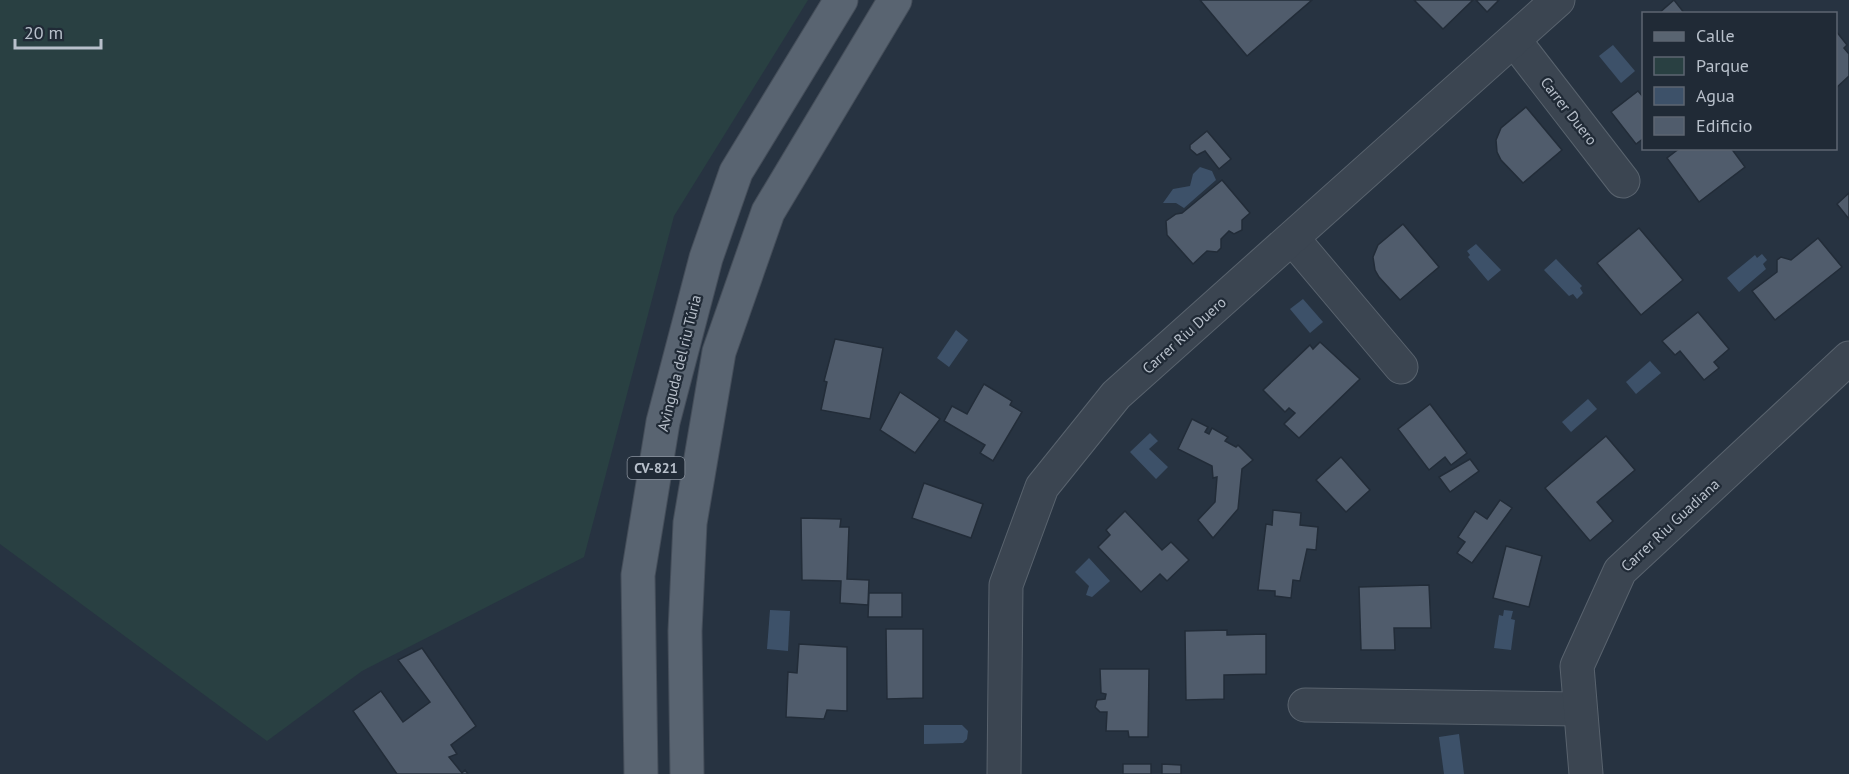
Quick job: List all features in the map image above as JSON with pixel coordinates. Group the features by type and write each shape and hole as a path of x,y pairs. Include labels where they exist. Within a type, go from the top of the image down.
{"main road":[{"name":"Avinguda del riu Túria","path":"641,774 638,575 663,422 706,258 736,172 841,0"},
{"name":"CV-821","path":"687,774 685,631 690,523 719,352 768,212 895,0"}],"street":[{"name":"Carrer Riu Duero","path":"1004,774 1006,585 1041,487 1116,395 1558,0"},
{"name":"Carrer Duero","path":"1514,40 1623,181"},
{"path":"1293,239 1401,367"},
{"name":"Carrer Riu Guadiana","path":"1586,774 1577,666 1620,571 1849,358"},
{"path":"1305,705 1579,709"}],"green space":[{"path":"0,0 808,0 674,216 584,557 362,671 267,741 0,544"}],"water":[{"path":"1613,45 1635,71 1621,83 1599,56"},
{"path":"1200,167 1212,171 1216,180 1184,208 1176,203 1163,203 1173,189 1190,186 1193,174"},
{"path":"1476,244 1501,270 1488,281 1468,257 1470,255 1467,251"},
{"path":"1762,254 1767,260 1763,264 1766,269 1739,292 1727,278 1755,255 1757,258"},
{"path":"1556,259 1582,286 1580,288 1583,293 1577,299 1573,294 1569,296 1544,270"},
{"path":"1303,299 1323,322 1310,333 1290,309"},
{"path":"956,330 968,340 949,367 937,358"},
{"path":"1650,361 1661,373 1636,394 1626,382"},
{"path":"1588,399 1597,409 1571,432 1562,422"},
{"path":"1150,433 1158,441 1149,449 1168,467 1156,479 1130,452"},
{"path":"1089,558 1110,581 1092,597 1086,595 1089,586 1075,572"},
{"path":"770,610 790,611 788,651 767,649"},
{"path":"1504,610 1513,611 1511,619 1515,620 1511,650 1494,648 1499,615 1503,616"},
{"path":"924,725 962,725 968,731 967,739 963,743 924,744"},
{"path":"1459,734 1464,774 1444,774 1439,737"}],"building":[{"path":"1200,0 1312,0 1247,56"},
{"path":"1414,0 1473,0 1443,29"},
{"path":"1476,0 1499,0 1487,12"},
{"path":"1674,0 1683,12 1660,12"},
{"path":"1837,32 1847,45 1844,48 1849,54 1849,76 1837,87"},
{"path":"1638,91 1642,96 1642,140 1636,144 1611,112"},
{"path":"1526,107 1562,150 1523,183 1501,160 1497,152 1496,140 1501,128"},
{"path":"1207,131 1231,159 1219,169 1205,151 1197,155 1190,149 1190,145"},
{"path":"1677,150 1732,150 1745,167 1699,202 1667,158"},
{"path":"1222,180 1250,213 1242,220 1242,230 1234,234 1229,231 1221,239 1221,248 1217,252 1207,251 1193,264 1167,235 1166,221 1182,213"},
{"path":"1849,193 1849,219 1837,204"},
{"path":"1403,224 1439,267 1400,300 1379,277 1375,270 1373,257 1378,245"},
{"path":"1639,228 1683,280 1641,315 1597,263"},
{"path":"1818,238 1842,267 1775,320 1752,291 1777,272 1777,260 1781,257 1791,260"},
{"path":"1698,312 1729,349 1714,362 1719,368 1704,380 1680,351 1675,355 1662,341"},
{"path":"835,339 883,348 870,419 821,410 827,382 824,381"},
{"path":"1320,342 1360,379 1299,438 1284,424 1295,413 1289,408 1285,412 1263,390 1310,345 1313,349"},
{"path":"984,384 1012,401 1010,405 1022,412 993,461 980,453 985,445 944,421 952,406 967,414"},
{"path":"900,392 940,419 915,453 880,430"},
{"path":"1430,404 1467,453 1451,465 1445,457 1429,470 1398,429"},
{"path":"1192,419 1208,427 1205,432 1209,434 1212,428 1228,437 1225,441 1236,447 1238,445 1253,460 1242,469 1238,509 1213,538 1198,520 1215,502 1217,477 1213,478 1212,466 1178,449"},
{"path":"1606,436 1635,470 1597,502 1613,521 1590,541 1545,488"},
{"path":"1341,457 1370,490 1346,512 1316,480"},
{"path":"1470,459 1479,471 1450,492 1439,477"},
{"path":"924,483 983,504 971,538 912,518"},
{"path":"1500,500 1512,508 1472,563 1457,553 1465,542 1458,537 1475,511 1487,519"},
{"path":"1273,510 1301,513 1300,525 1318,527 1316,550 1307,549 1300,581 1293,580 1291,598 1275,596 1275,591 1258,590 1266,524 1272,525"},
{"path":"1125,511 1162,550 1171,542 1189,560 1167,581 1160,574 1141,592 1098,547 1110,535 1106,530"},
{"path":"801,518 841,519 840,527 849,527 847,579 869,580 868,605 840,603 841,581 802,580"},
{"path":"1506,546 1542,556 1529,607 1493,598"},
{"path":"1429,585 1431,628 1394,628 1395,650 1361,650 1359,587"},
{"path":"869,593 902,593 902,617 868,617"},
{"path":"886,629 923,629 923,698 887,699"},
{"path":"1227,630 1227,635 1266,634 1266,674 1224,675 1224,699 1186,700 1185,631"},
{"path":"799,644 847,647 847,711 827,710 824,719 786,717 788,672 797,673"},
{"path":"422,648 476,726 451,745 457,754 449,757 462,773 465,770 468,774 397,774 353,711 381,691 403,722 430,702 398,660"},
{"path":"1100,669 1149,669 1148,737 1129,737 1128,731 1106,731 1107,712 1100,712 1095,707 1097,700 1105,699 1106,694 1101,693"},
{"path":"1123,764 1151,764 1151,774 1123,774"},
{"path":"1162,764 1181,765 1181,774 1162,774"}]}
